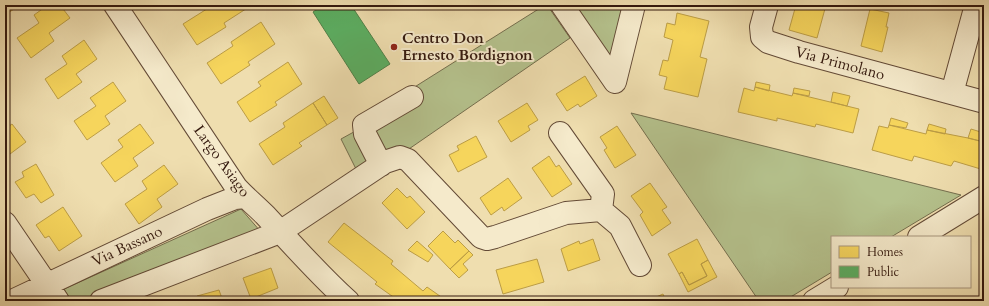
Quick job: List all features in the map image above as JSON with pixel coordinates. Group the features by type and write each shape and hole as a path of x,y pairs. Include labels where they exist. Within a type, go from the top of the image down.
{"street":[{"name":"Largo Asiago","path":"115,5 236,187 348,301"},
{"path":"562,5 615,82 634,5"},
{"name":"Via Primolano","path":"767,5 761,27 762,37 768,42 799,52 984,102"},
{"path":"952,93 976,5"},
{"path":"382,165 365,134 364,125 412,97"},
{"path":"560,133 603,194 601,210"},
{"path":"101,301 280,232 382,165 400,156 408,160 481,236 487,239 566,213 601,210 620,226 640,265"},
{"name":"Via Bassano","path":"12,301 53,293 207,209 235,198 245,197"},
{"path":"921,236 984,197"},
{"path":"5,223 53,293"},
{"path":"814,301 835,288"}],"green space":[{"path":"547,5 570,38 406,151 387,157 372,134 413,88"},
{"path":"575,5 627,5 612,59"},
{"path":"631,113 961,195 893,236 831,236 831,273 784,301 759,301"},
{"path":"361,128 377,162 358,173 341,139"},
{"path":"241,209 261,232 80,301 71,301 64,289"}],"building: Homes":[{"path":"5,5 20,5 5,15"},
{"path":"48,5 60,5 70,18 49,33 54,41 31,58 17,38 39,23 34,15"},
{"path":"208,5 252,5 224,23 226,27 197,45 183,24 210,7"},
{"path":"796,5 826,5 817,38 789,30"},
{"path":"870,9 889,13 886,27 888,27 882,52 861,46"},
{"path":"677,13 709,21 700,57 707,59 698,97 664,89 667,77 659,75 663,60 668,61 673,40 664,37 667,23 675,25"},
{"path":"261,22 275,44 248,62 250,65 221,84 207,63 233,46 231,42"},
{"path":"84,40 97,59 76,74 82,82 58,99 45,79 67,64 62,56"},
{"path":"288,62 302,84 275,102 277,105 250,122 237,102 261,86 258,82"},
{"path":"585,76 597,96 580,107 578,104 567,111 556,94"},
{"path":"113,82 126,101 105,116 110,124 87,140 74,121 96,106 90,98"},
{"path":"756,82 770,85 769,91 755,87"},
{"path":"755,87 792,96 793,93 859,109 853,133 816,124 815,127 777,118 777,121 738,112 744,88 754,91"},
{"path":"794,88 810,91 809,96 793,93"},
{"path":"833,92 850,96 847,106 831,102"},
{"path":"324,96 338,118 327,125 313,103"},
{"path":"313,103 327,125 299,143 302,146 273,165 259,144 285,127 283,123"},
{"path":"527,103 538,120 528,126 530,130 511,142 498,121"},
{"path":"891,118 908,123 906,128 889,125"},
{"path":"12,124 26,142 6,157 5,129"},
{"path":"140,124 154,143 133,158 138,166 115,182 101,163 123,147 118,140"},
{"path":"929,124 946,129 945,134 927,130"},
{"path":"889,125 926,134 927,130 984,142 984,170 954,161 951,166 914,156 912,161 872,150 879,126 888,128"},
{"path":"617,126 636,155 615,168 604,150 607,148 600,137"},
{"path":"971,129 984,133 984,142 968,138"},
{"path":"476,136 487,157 458,172 449,155 459,150 457,146"},
{"path":"549,156 556,167 559,165 572,184 552,197 532,168"},
{"path":"36,164 54,195 41,203 34,194 26,198 15,182 24,177 22,172"},
{"path":"164,165 178,184 157,199 162,207 139,224 125,204 147,189 142,181"},
{"path":"508,178 522,198 504,211 502,207 491,215 480,198"},
{"path":"650,183 667,207 662,210 671,223 652,236 640,215 643,212 631,196"},
{"path":"397,188 407,198 410,196 425,212 407,229 382,203"},
{"path":"63,207 82,236 59,251 49,236 45,238 36,225"},
{"path":"344,223 393,261 391,264 423,291 427,287 447,301 399,301 375,284 377,282 328,242"},
{"path":"443,231 455,243 458,240 469,251 450,269 428,246"},
{"path":"593,239 600,260 568,271 561,249 579,241 580,244"},
{"path":"697,239 708,260 701,264 707,276 689,285 682,272 679,274 668,254"},
{"path":"417,241 433,255 428,262 408,250"},
{"path":"469,251 473,255 463,264 468,270 459,278 450,269"},
{"path":"537,259 544,282 503,294 496,270"},
{"path":"708,260 717,277 688,292 679,274 682,272 689,285 707,276 701,264"},
{"path":"271,268 278,288 251,299 243,278"},
{"path":"219,290 223,301 199,301 197,296"},
{"path":"663,294 666,301 647,301"}],"building: Public":[{"path":"323,5 351,5 390,64 359,84 313,12"},
{"path":"509,5 518,5 512,9"}],"place":[{"name":"Centro Don Ernesto Bordignon","path":"394,47"}]}
